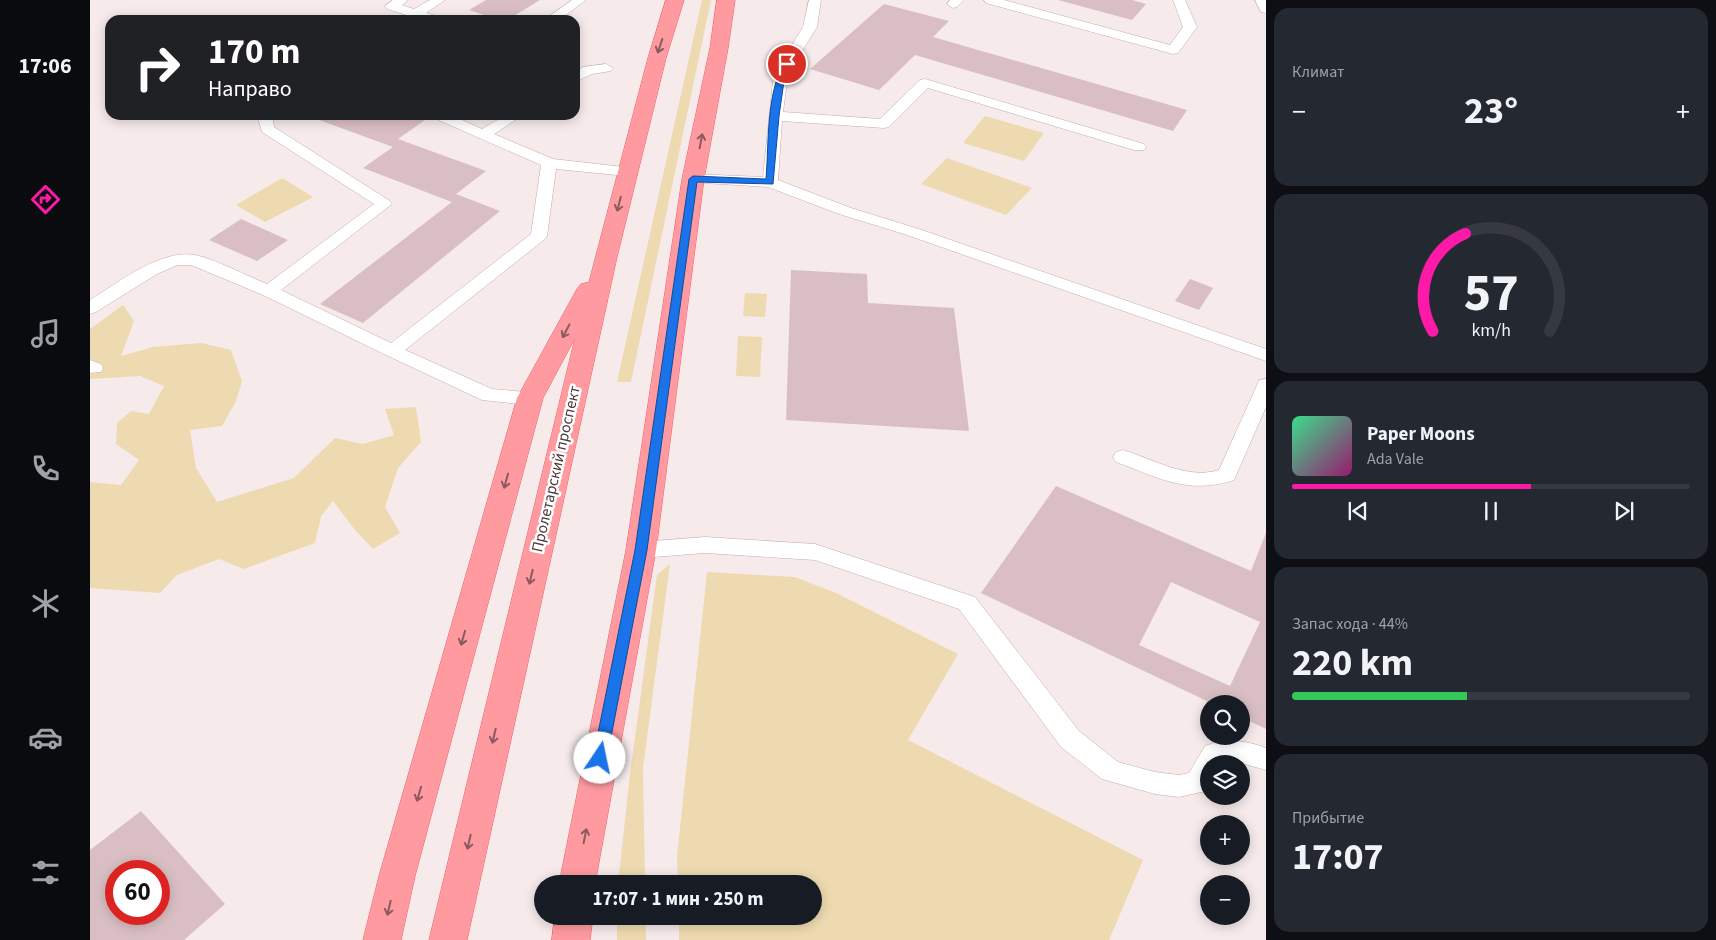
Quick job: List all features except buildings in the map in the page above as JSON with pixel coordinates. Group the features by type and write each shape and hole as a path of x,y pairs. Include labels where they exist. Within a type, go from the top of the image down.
{"main road":[{"name":"Пролетарский проспект","path":"448,940 606,257 657,58 675,0"},
{"path":"579,875 641,550 693,179 720,48 726,0"},
{"path":"382,940 399,867 530,398 606,257"},
{"path":"571,940 573,925"}],"lane":[{"path":"402,0 391,6 418,15"},
{"path":"415,14 439,0"},
{"path":"558,15 580,0"},
{"path":"770,182 775,116 780,81 787,64 810,27 815,0"},
{"path":"990,0 1173,50 1190,27 1179,0"},
{"path":"1261,0 1266,9"},
{"path":"580,75 588,70 606,68"},
{"path":"775,116 884,124 925,83 1139,147"},
{"path":"265,120 267,129 384,204 269,291"},
{"path":"450,120 549,163 572,167 627,171"},
{"path":"482,135 508,120"},
{"path":"392,351 539,236 549,163"},
{"path":"693,179 770,182 845,211 913,232 1266,355"},
{"path":"92,304 150,270 175,260 193,260 269,291 392,351 489,395 530,398"},
{"path":"1123,457 1188,479 1216,480 1227,475 1266,386"},
{"path":"641,550 705,545 815,552 967,603 1070,740 1111,771 1179,786 1198,783 1214,754 1230,751 1251,752 1266,759"}],"shaded area":[{"path":"702,0 711,0 631,382 617,382"},
{"path":"985,116 1044,133 1024,161 963,143"},
{"path":"947,158 1032,188 1006,215 921,184"},
{"path":"282,178 313,197 265,222 236,205"},
{"path":"745,293 767,294 765,317 743,316"},
{"path":"123,305 134,321 121,356 153,347 201,343 231,350 242,381 236,401 222,426 190,430 196,468 217,502 294,478 335,438 363,444 394,435 385,409 416,407 421,442 398,468 385,507 400,533 373,549 355,530 333,501 321,516 315,543 244,569 219,559 177,575 160,593 90,588 90,482 121,485 139,460 116,444 117,423 131,411 149,414 164,386 140,376 90,379 90,329"},
{"path":"738,336 762,337 760,377 736,376"},
{"path":"670,564 643,768 645,875 619,875 630,774 657,575"},
{"path":"707,572 795,577 836,593 958,654 908,740 1143,860 1109,940 679,940 679,925 822,925 822,875 678,875 677,857"},
{"path":"617,925 646,925 646,940 617,940"}],"route":[{"path":"600,758 641,550 693,179 770,182 775,116 780,81 787,64"}]}
